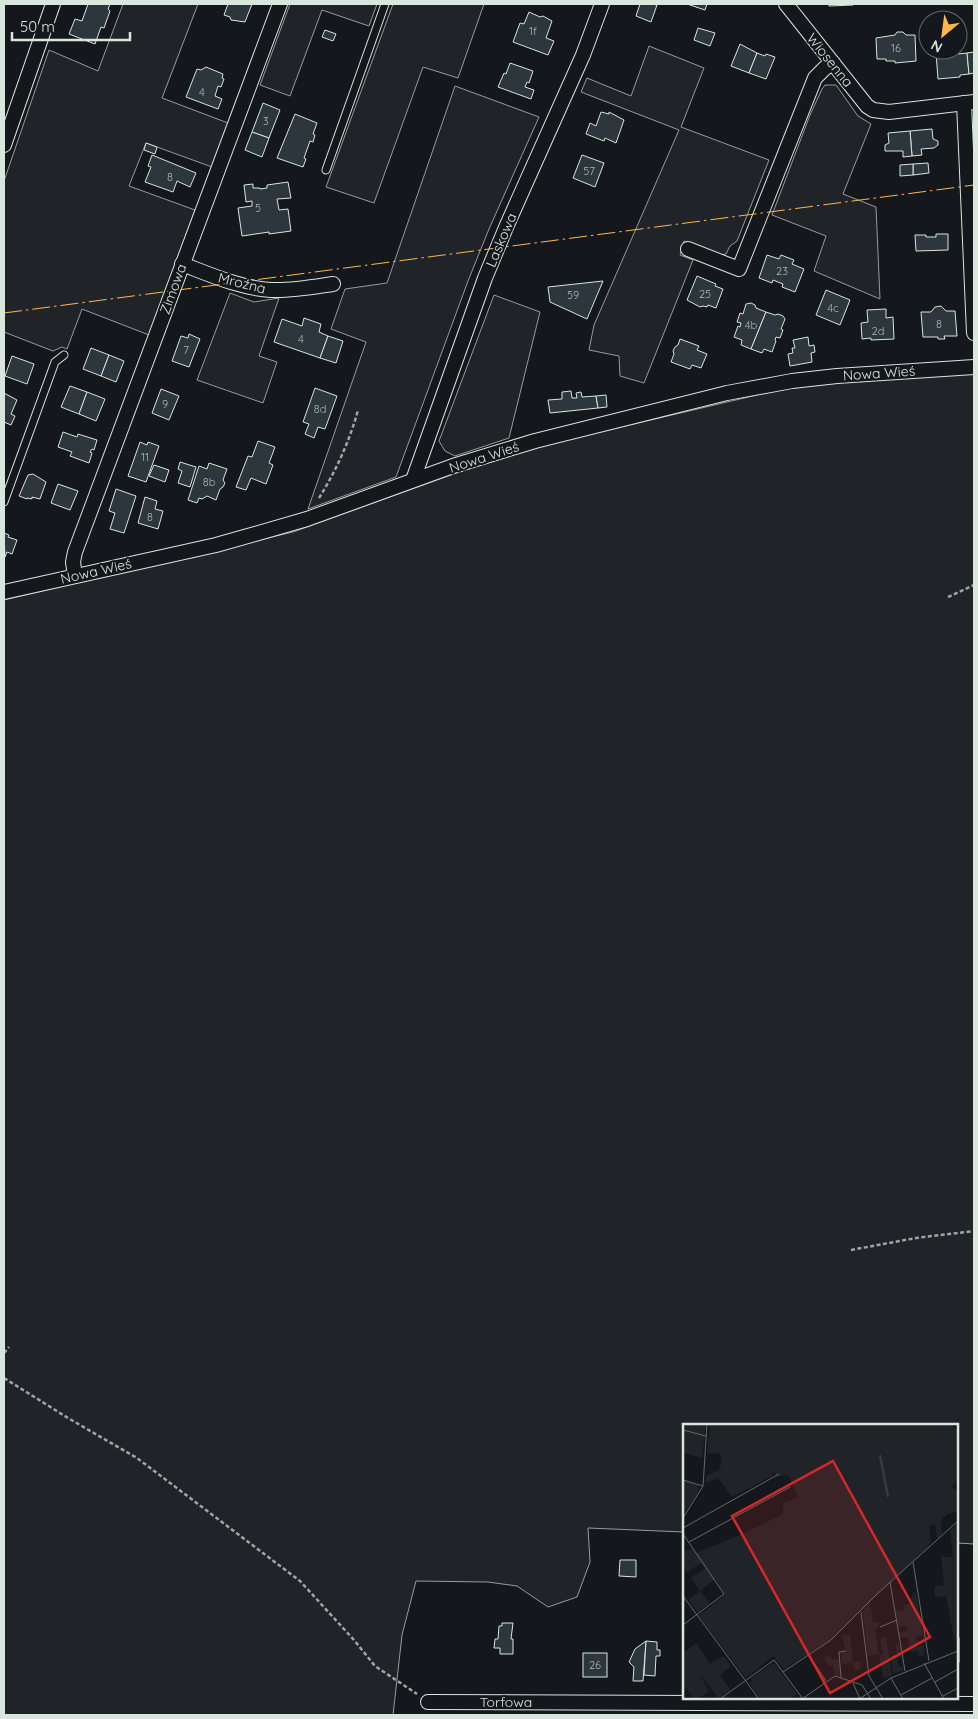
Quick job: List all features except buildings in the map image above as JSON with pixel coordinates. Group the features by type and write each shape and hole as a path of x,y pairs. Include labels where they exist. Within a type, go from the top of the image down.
{"street":[{"path":"4,146 53,4"},
{"name":"Zimowa","path":"75,576 75,552 280,4"},
{"name":"Laskowa","path":"413,480 485,278 583,55 602,4"},
{"name":"Wiosenna","path":"786,4 867,106 878,111 889,112 969,103"},
{"path":"688,249 739,269 815,78 824,68 833,63"},
{"path":"969,103 974,333"},
{"name":"Mroźna","path":"182,264 226,281 258,288 283,290 333,284"},
{"name":"Nowa Wieś","path":"4,592 216,544 307,519 413,480 535,441 753,388 837,376 974,367"},
{"name":"Torfowa","path":"428,1702 974,1704"}],"lane":[{"path":"326,170 385,4"},
{"path":"4,502 55,362 64,355"}],"path":[{"path":"307,519 326,487 353,427 358,410"},
{"path":"948,597 974,585"},
{"path":"851,1250 916,1238 974,1231"},
{"path":"4,1354 9,1347"},
{"path":"4,1378 68,1418 138,1458 300,1581 375,1666 428,1702"}],"shaded area":[{"path":"123,4 198,4 162,98 228,123 212,167 146,143 129,186 195,210 149,335 82,309 67,349 62,347 53,351 4,332 4,181 49,50 98,71"},
{"path":"290,4 377,4 369,26 322,10 290,96 260,85"},
{"path":"393,4 484,4 458,78 423,67 374,203 326,187"},
{"path":"649,46 704,68 681,127 769,160 737,241 730,246 726,254 721,255 684,241 680,255 693,260 644,383 620,376 619,356 589,350 594,325 679,130 581,92 587,78 631,96"},
{"path":"825,85 836,85 858,116 871,124 843,194 876,207 880,299 814,271 826,236 772,215 810,115"},
{"path":"455,86 539,117 468,281 396,477 308,509 366,342 331,329 345,289 387,283"},
{"path":"230,293 254,302 279,298 259,356 277,362 263,403 197,380"},
{"path":"494,295 540,312 509,438 455,456 445,451 439,441"},
{"path":"974,372 974,1544 958,1543 958,1424 683,1424 683,1532 588,1528 590,1562 577,1597 548,1607 517,1586 488,1582 416,1581 402,1635 393,1715 4,1715 4,600 293,532 473,467 557,442 774,391 846,380"}],"power":[{"path":"4,313 974,185"}]}
